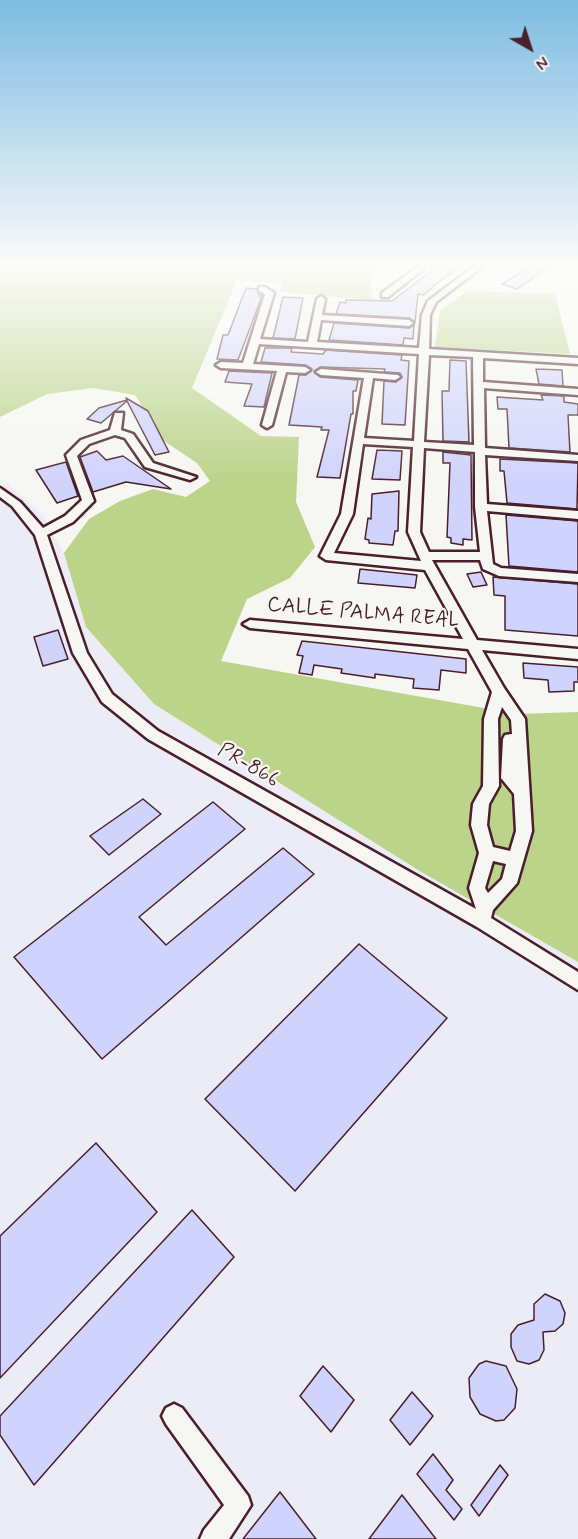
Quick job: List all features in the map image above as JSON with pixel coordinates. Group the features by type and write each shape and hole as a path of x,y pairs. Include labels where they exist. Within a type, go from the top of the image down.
{"street":[{"path":"312,345 313,340"},
{"path":"424,340 414,532 426,561 499,692 519,719 524,831 509,884 484,915"},
{"path":"247,367 255,341 578,361"},
{"path":"478,355 478,450 487,566 499,572 578,578"},
{"path":"221,365 305,370"},
{"path":"267,424 282,369"},
{"path":"321,372 395,377"},
{"path":"369,375 347,514 326,555 426,561 485,556"},
{"path":"478,385 578,392"},
{"path":"115,432 119,415"},
{"path":"41,534 69,519 88,501 87,493 71,455 85,442 115,432 129,436 149,465 190,477"},
{"path":"360,441 578,458"},
{"name":"PR-866","path":"0,491 16,504 41,534 80,653 107,698 153,735 484,915 578,982"},
{"path":"481,507 578,514"},
{"name":"CALLE PALMA REAL","path":"250,624 578,654"},
{"path":"484,915 477,888 487,853 479,825 481,804 491,786 491,719 499,692"},
{"path":"491,786 521,791"},
{"path":"487,853 516,859"},
{"path":"174,1416 239,1505 213,1539"}],"shaded area":[{"path":"6,482 43,516 64,553 86,627 154,704 418,870 578,962 578,1539 0,1539 0,488"}],"green space":[{"path":"0,340 212,340 192,388 261,436 299,437 296,502 315,547 290,578 247,599 221,661 517,714 578,712 578,962 418,870 154,704 86,627 64,553 89,519 120,501 153,489 186,497 210,481 197,463 164,441 135,395 93,388 47,394 0,417"},
{"path":"436,340 566,340 570,354 435,347"}],"building":[{"path":"222,340 246,340 238,360 217,359"},
{"path":"329,340 404,340 403,345"},
{"path":"265,348 292,348 291,352 323,354 326,350 402,355 401,360 409,361 405,425 382,424 384,381 396,382 402,377 400,373 384,372 385,369 320,367 314,371 320,377 358,380 356,391 353,391 353,414 351,414 340,478 317,477 329,430 321,430 322,427 289,425 299,375 306,375 312,369 305,365 261,362"},
{"path":"450,360 466,361 469,442 443,441 442,391 449,391"},
{"path":"536,369 562,370 563,386 539,384"},
{"path":"229,371 272,373 264,407 244,406 252,384 225,382"},
{"path":"541,395 564,396 564,402 578,404 578,415 568,415 570,452 509,448 507,409 498,409 497,397 543,400"},
{"path":"126,398 148,411 169,452 155,455 127,401 101,423 87,419 99,408 127,400"},
{"path":"377,450 402,451 400,480 372,479"},
{"path":"97,451 106,460 123,456 171,489 126,482 93,492 80,457"},
{"path":"443,452 471,455 472,540 463,539 463,545 451,543 451,538 447,537 450,463 443,463"},
{"path":"500,459 578,463 577,509 507,503 504,471 500,471"},
{"path":"66,462 78,496 57,503 36,470"},
{"path":"399,491 398,531 395,531 393,545 369,543 369,540 365,539 368,518 371,519 372,494"},
{"path":"506,515 578,521 578,572 509,566"},
{"path":"360,569 417,575 415,588 358,583"},
{"path":"481,572 487,585 473,587 467,574"},
{"path":"493,577 578,584 578,636 505,630 505,596 494,595"},
{"path":"58,630 68,659 43,666 34,637"},
{"path":"302,641 466,659 466,673 441,670 439,690 413,688 414,679 375,674 375,678 341,673 342,669 314,665 312,675 299,673 303,656 297,655"},
{"path":"523,663 578,667 578,682 574,682 574,691 549,692 548,680 524,678"},
{"path":"143,799 161,814 109,855 90,836"},
{"path":"213,802 245,829 139,917 166,945 283,848 314,874 102,1059 14,957"},
{"path":"359,944 447,1018 295,1191 205,1099"},
{"path":"96,1143 157,1212 0,1378 0,1236"},
{"path":"192,1210 234,1257 34,1485 0,1435 0,1416"},
{"path":"545,1294 560,1301 565,1313 563,1324 555,1331 543,1332 544,1350 539,1360 529,1364 517,1361 511,1347 511,1334 518,1325 534,1320 534,1304"},
{"path":"486,1361 506,1366 517,1389 515,1408 504,1420 496,1421 480,1414 470,1397 469,1378 479,1364"},
{"path":"323,1366 354,1400 331,1432 300,1396"},
{"path":"412,1392 433,1416 410,1445 390,1420"},
{"path":"433,1454 453,1480 446,1490 462,1509 454,1520 417,1474"},
{"path":"500,1465 508,1475 479,1516 471,1505"},
{"path":"280,1492 316,1539 243,1539"},
{"path":"402,1495 436,1539 369,1539"}]}
